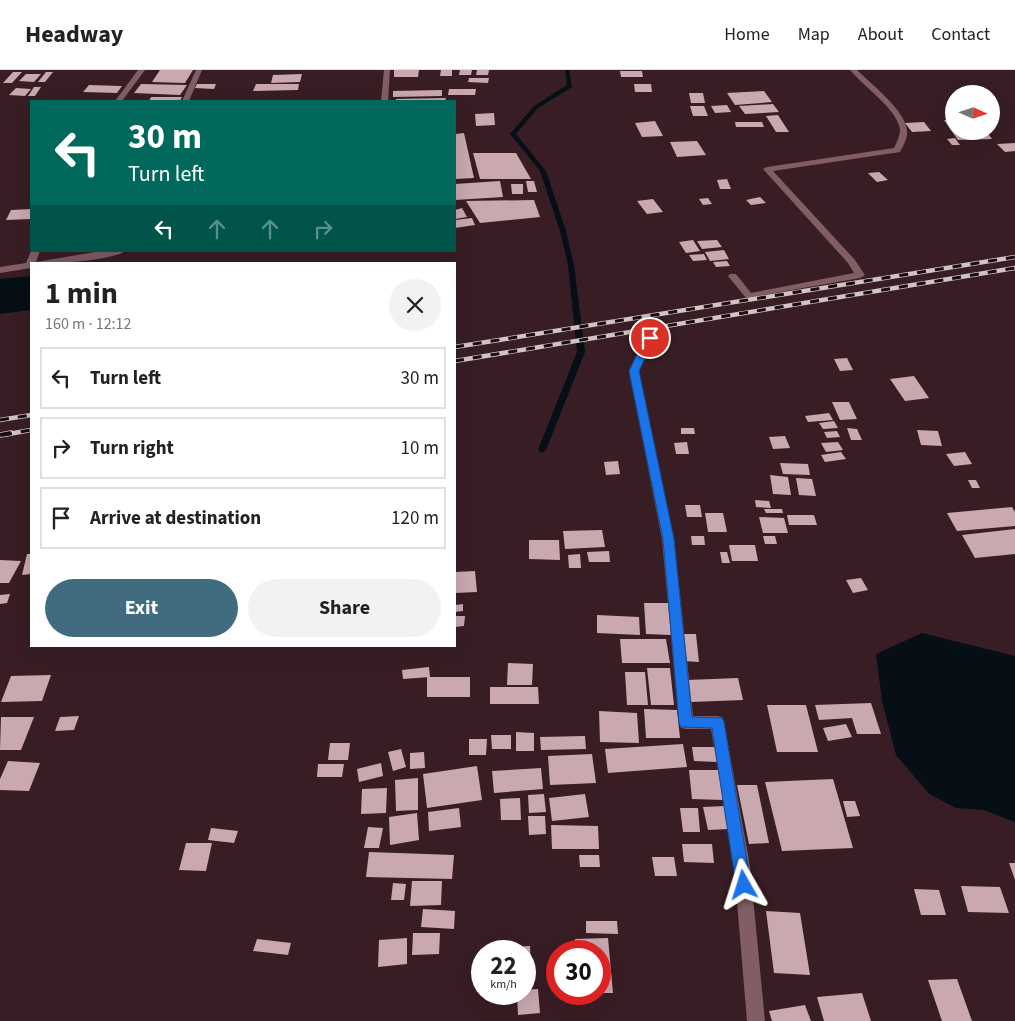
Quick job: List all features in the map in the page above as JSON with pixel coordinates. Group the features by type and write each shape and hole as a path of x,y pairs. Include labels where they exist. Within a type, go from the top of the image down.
{"street":[{"path":"119,100 142,70"},
{"path":"185,100 199,70"},
{"path":"386,100 387,70"},
{"path":"734,276 749,296 860,275 852,262 767,169 898,150 902,140 903,128 898,117 853,70"},
{"path":"50,262 105,252"},
{"path":"0,270 30,265"},
{"path":"650,338 634,371 668,539 686,723 717,722 742,866 756,1021"}],"shaded area":[{"path":"30,276 30,310 0,314 0,279"},
{"path":"922,633 1015,656 1015,822 984,810 956,808 929,794 896,755 882,701 876,654"}],"building":[{"path":"160,70 193,70 185,83 152,82"},
{"path":"394,70 419,70 418,77 394,77"},
{"path":"441,70 452,70 452,76 440,76"},
{"path":"460,70 472,70 471,75 459,75"},
{"path":"477,70 489,70 488,75 476,75"},
{"path":"620,71 642,71 643,77 621,77"},
{"path":"13,72 22,72 12,83 3,83"},
{"path":"46,72 53,72 45,82 38,82"},
{"path":"26,74 41,74 34,82 19,81"},
{"path":"302,74 300,82 271,83 273,75"},
{"path":"469,78 489,78 488,83 468,82"},
{"path":"141,84 187,85 180,95 134,93"},
{"path":"197,84 216,84 214,89 195,88"},
{"path":"256,84 299,84 298,90 253,91"},
{"path":"634,84 651,84 652,92 635,92"},
{"path":"89,85 122,86 117,93 83,92"},
{"path":"34,87 41,87 35,96 28,96"},
{"path":"16,88 31,89 25,96 9,95"},
{"path":"449,89 476,89 475,95 448,95"},
{"path":"442,90 442,96 393,97 393,91"},
{"path":"764,91 772,102 735,105 727,93"},
{"path":"689,93 703,93 705,103 691,103"},
{"path":"151,97 182,97 180,100 150,100"},
{"path":"446,98 445,100 396,99"},
{"path":"773,104 779,112 745,114 739,106"},
{"path":"727,105 731,112 715,113 711,106"},
{"path":"690,106 704,106 708,116 693,116"},
{"path":"494,113 495,125 476,126 475,114"},
{"path":"778,115 789,132 776,132 766,116"},
{"path":"655,121 663,136 642,137 635,123"},
{"path":"735,122 762,122 764,127 736,127"},
{"path":"924,122 931,131 912,132 905,123"},
{"path":"464,133 474,178 456,179 456,134"},
{"path":"948,140 956,140 960,145 952,145"},
{"path":"697,141 706,155 677,157 670,142"},
{"path":"1015,143 1015,151 1005,152 997,144"},
{"path":"473,153 516,153 531,179 480,179"},
{"path":"879,172 888,180 877,182 868,173"},
{"path":"727,179 731,189 720,189 717,180"},
{"path":"500,181 503,197 456,200 456,184"},
{"path":"526,181 534,181 537,192 528,192"},
{"path":"511,184 523,184 523,194 512,194"},
{"path":"760,197 766,203 751,205 746,200"},
{"path":"708,198 712,204 703,205 699,199"},
{"path":"653,199 663,212 647,214 637,201"},
{"path":"534,200 540,217 480,223 466,201"},
{"path":"462,208 467,217 456,219 456,210"},
{"path":"30,209 30,219 6,220 11,210"},
{"path":"472,218 475,225 456,228 456,220"},
{"path":"693,240 700,251 686,253 679,242"},
{"path":"717,240 722,247 702,249 697,241"},
{"path":"724,250 729,259 710,261 705,252"},
{"path":"704,254 707,260 693,261 689,255"},
{"path":"727,261 730,266 716,267 713,262"},
{"path":"847,358 853,370 840,371 834,359"},
{"path":"914,376 929,398 905,401 890,379"},
{"path":"832,402 849,402 857,419 840,420"},
{"path":"829,413 833,420 808,422 805,416"},
{"path":"834,421 838,428 823,429 819,423"},
{"path":"681,428 694,428 695,434 681,434"},
{"path":"847,428 857,429 862,440 851,440"},
{"path":"917,430 938,431 942,446 921,445"},
{"path":"837,431 840,437 827,438 824,432"},
{"path":"785,436 790,448 773,449 769,437"},
{"path":"687,442 689,454 676,454 674,443"},
{"path":"838,442 843,450 826,452 821,443"},
{"path":"841,452 846,459 825,462 821,455"},
{"path":"965,452 972,464 954,466 946,454"},
{"path":"618,461 620,474 606,475 604,462"},
{"path":"780,463 808,464 810,475 783,474"},
{"path":"770,475 788,477 791,495 773,494"},
{"path":"796,478 812,479 816,496 799,495"},
{"path":"968,480 976,480 980,488 972,488"},
{"path":"755,500 769,501 771,508 756,507"},
{"path":"685,505 700,505 702,517 687,517"},
{"path":"1012,507 1015,512 1015,526 957,531 947,513"},
{"path":"764,509 782,509 783,513 766,513"},
{"path":"705,513 723,513 727,532 708,532"},
{"path":"787,515 814,515 817,525 789,525"},
{"path":"759,517 784,518 788,533 763,533"},
{"path":"1015,529 1015,554 975,558 962,535"},
{"path":"602,530 605,547 565,549 563,531"},
{"path":"691,536 704,536 705,545 692,545"},
{"path":"763,536 775,536 777,544 765,544"},
{"path":"529,540 559,540 560,560 529,559"},
{"path":"729,545 755,545 758,561 732,561"},
{"path":"609,551 610,562 589,562 587,552"},
{"path":"720,552 727,552 730,563 722,563"},
{"path":"27,554 30,554 30,574 22,575"},
{"path":"580,554 581,568 569,568 568,555"},
{"path":"0,560 21,561 9,583 0,583"},
{"path":"475,571 477,592 456,593 456,572"},
{"path":"861,578 868,590 853,593 846,580"},
{"path":"10,594 7,603 0,604 0,595"},
{"path":"644,603 668,603 671,635 646,634"},
{"path":"463,604 463,611 456,612 456,605"},
{"path":"597,615 639,617 640,635 597,633"},
{"path":"456,616 465,616 464,626 456,627"},
{"path":"681,634 696,634 699,662 684,661"},
{"path":"620,639 666,639 670,663 622,663"},
{"path":"508,663 533,664 532,685 507,685"},
{"path":"429,667 430,677 403,679 402,670"},
{"path":"647,668 670,668 674,705 651,705"},
{"path":"625,672 645,672 648,705 627,705"},
{"path":"51,675 42,701 1,702 11,676"},
{"path":"427,677 470,677 470,697 427,697"},
{"path":"738,678 743,700 691,702 687,680"},
{"path":"490,687 538,687 539,704 490,704"},
{"path":"871,703 881,734 857,734 852,718 819,720 815,705"},
{"path":"767,705 806,705 818,752 777,752"},
{"path":"644,709 677,710 680,738 646,738"},
{"path":"599,711 637,713 639,743 600,742"},
{"path":"79,716 74,730 55,731 60,717"},
{"path":"1,717 34,717 21,750 0,750"},
{"path":"846,724 852,737 828,741 823,728"},
{"path":"516,732 534,733 534,751 516,751"},
{"path":"491,735 511,735 511,749 492,749"},
{"path":"585,736 586,749 541,750 540,737"},
{"path":"469,739 487,739 486,755 469,755"},
{"path":"330,743 350,743 348,760 328,760"},
{"path":"683,744 687,767 608,773 605,749"},
{"path":"692,747 715,747 717,762 694,761"},
{"path":"401,749 406,767 393,771 388,752"},
{"path":"424,752 425,768 410,769 410,753"},
{"path":"592,754 596,783 550,785 548,756"},
{"path":"8,761 40,763 29,791 0,790 0,779"},
{"path":"381,763 383,776 359,782 357,769"},
{"path":"318,764 344,764 342,777 317,777"},
{"path":"477,766 482,800 427,808 423,774"},
{"path":"541,768 543,789 494,793 492,771"},
{"path":"689,770 719,770 723,800 692,799"},
{"path":"418,778 418,810 396,811 395,780"},
{"path":"833,779 853,848 782,851 765,782"},
{"path":"737,785 757,785 769,843 749,844"},
{"path":"387,788 386,813 361,814 362,789"},
{"path":"544,794 546,812 529,813 528,795"},
{"path":"585,794 589,817 552,821 549,798"},
{"path":"520,798 521,820 501,820 500,799"},
{"path":"843,801 855,801 860,816 847,817"},
{"path":"725,806 729,829 708,830 703,807"},
{"path":"459,808 461,827 429,831 428,812"},
{"path":"680,808 698,808 700,832 683,832"},
{"path":"417,813 419,840 390,845 389,817"},
{"path":"528,816 545,816 546,834 529,835"},
{"path":"551,825 598,826 599,849 552,849"},
{"path":"368,827 383,828 379,848 364,848"},
{"path":"211,828 238,831 234,843 208,840"},
{"path":"186,843 212,843 206,871 179,870"},
{"path":"682,844 712,844 714,863 684,862"},
{"path":"369,852 454,855 452,879 366,877"},
{"path":"579,855 599,855 600,867 580,867"},
{"path":"652,857 674,857 677,876 655,876"},
{"path":"1009,863 1015,863 1015,880"},
{"path":"412,881 442,881 441,905 410,906"},
{"path":"393,883 406,884 404,900 391,900"},
{"path":"961,886 1000,887 1009,913 968,912"},
{"path":"914,889 939,890 946,915 921,915"},
{"path":"423,909 455,911 454,929 421,927"},
{"path":"766,911 800,913 810,975 774,973"},
{"path":"586,921 617,921 618,934 586,933"},
{"path":"413,933 440,933 439,954 412,955"},
{"path":"407,938 407,964 378,967 379,940"},
{"path":"608,938 608,940 575,940"},
{"path":"257,939 291,943 288,955 253,951"},
{"path":"611,971 613,993 611,993"},
{"path":"957,979 972,1021 942,1021 928,980"},
{"path":"536,989 538,989 540,1013 518,1015 518,1005 536,1005"},
{"path":"862,993 871,1021 824,1021 817,997"},
{"path":"805,1005 811,1021 772,1021 769,1011"}],"waterway":[{"path":"542,450 581,352 571,265 563,231 543,171 513,134 536,107 570,86 567,70"}],"railway":[{"path":"456,347 1015,257"},
{"path":"456,361 1015,268"},
{"path":"0,420 30,415"},
{"path":"3,435 30,430"},
{"path":"0,435 11,433"}],"route":[{"path":"650,338 634,371 668,539 686,723 717,722 744,885"}]}
